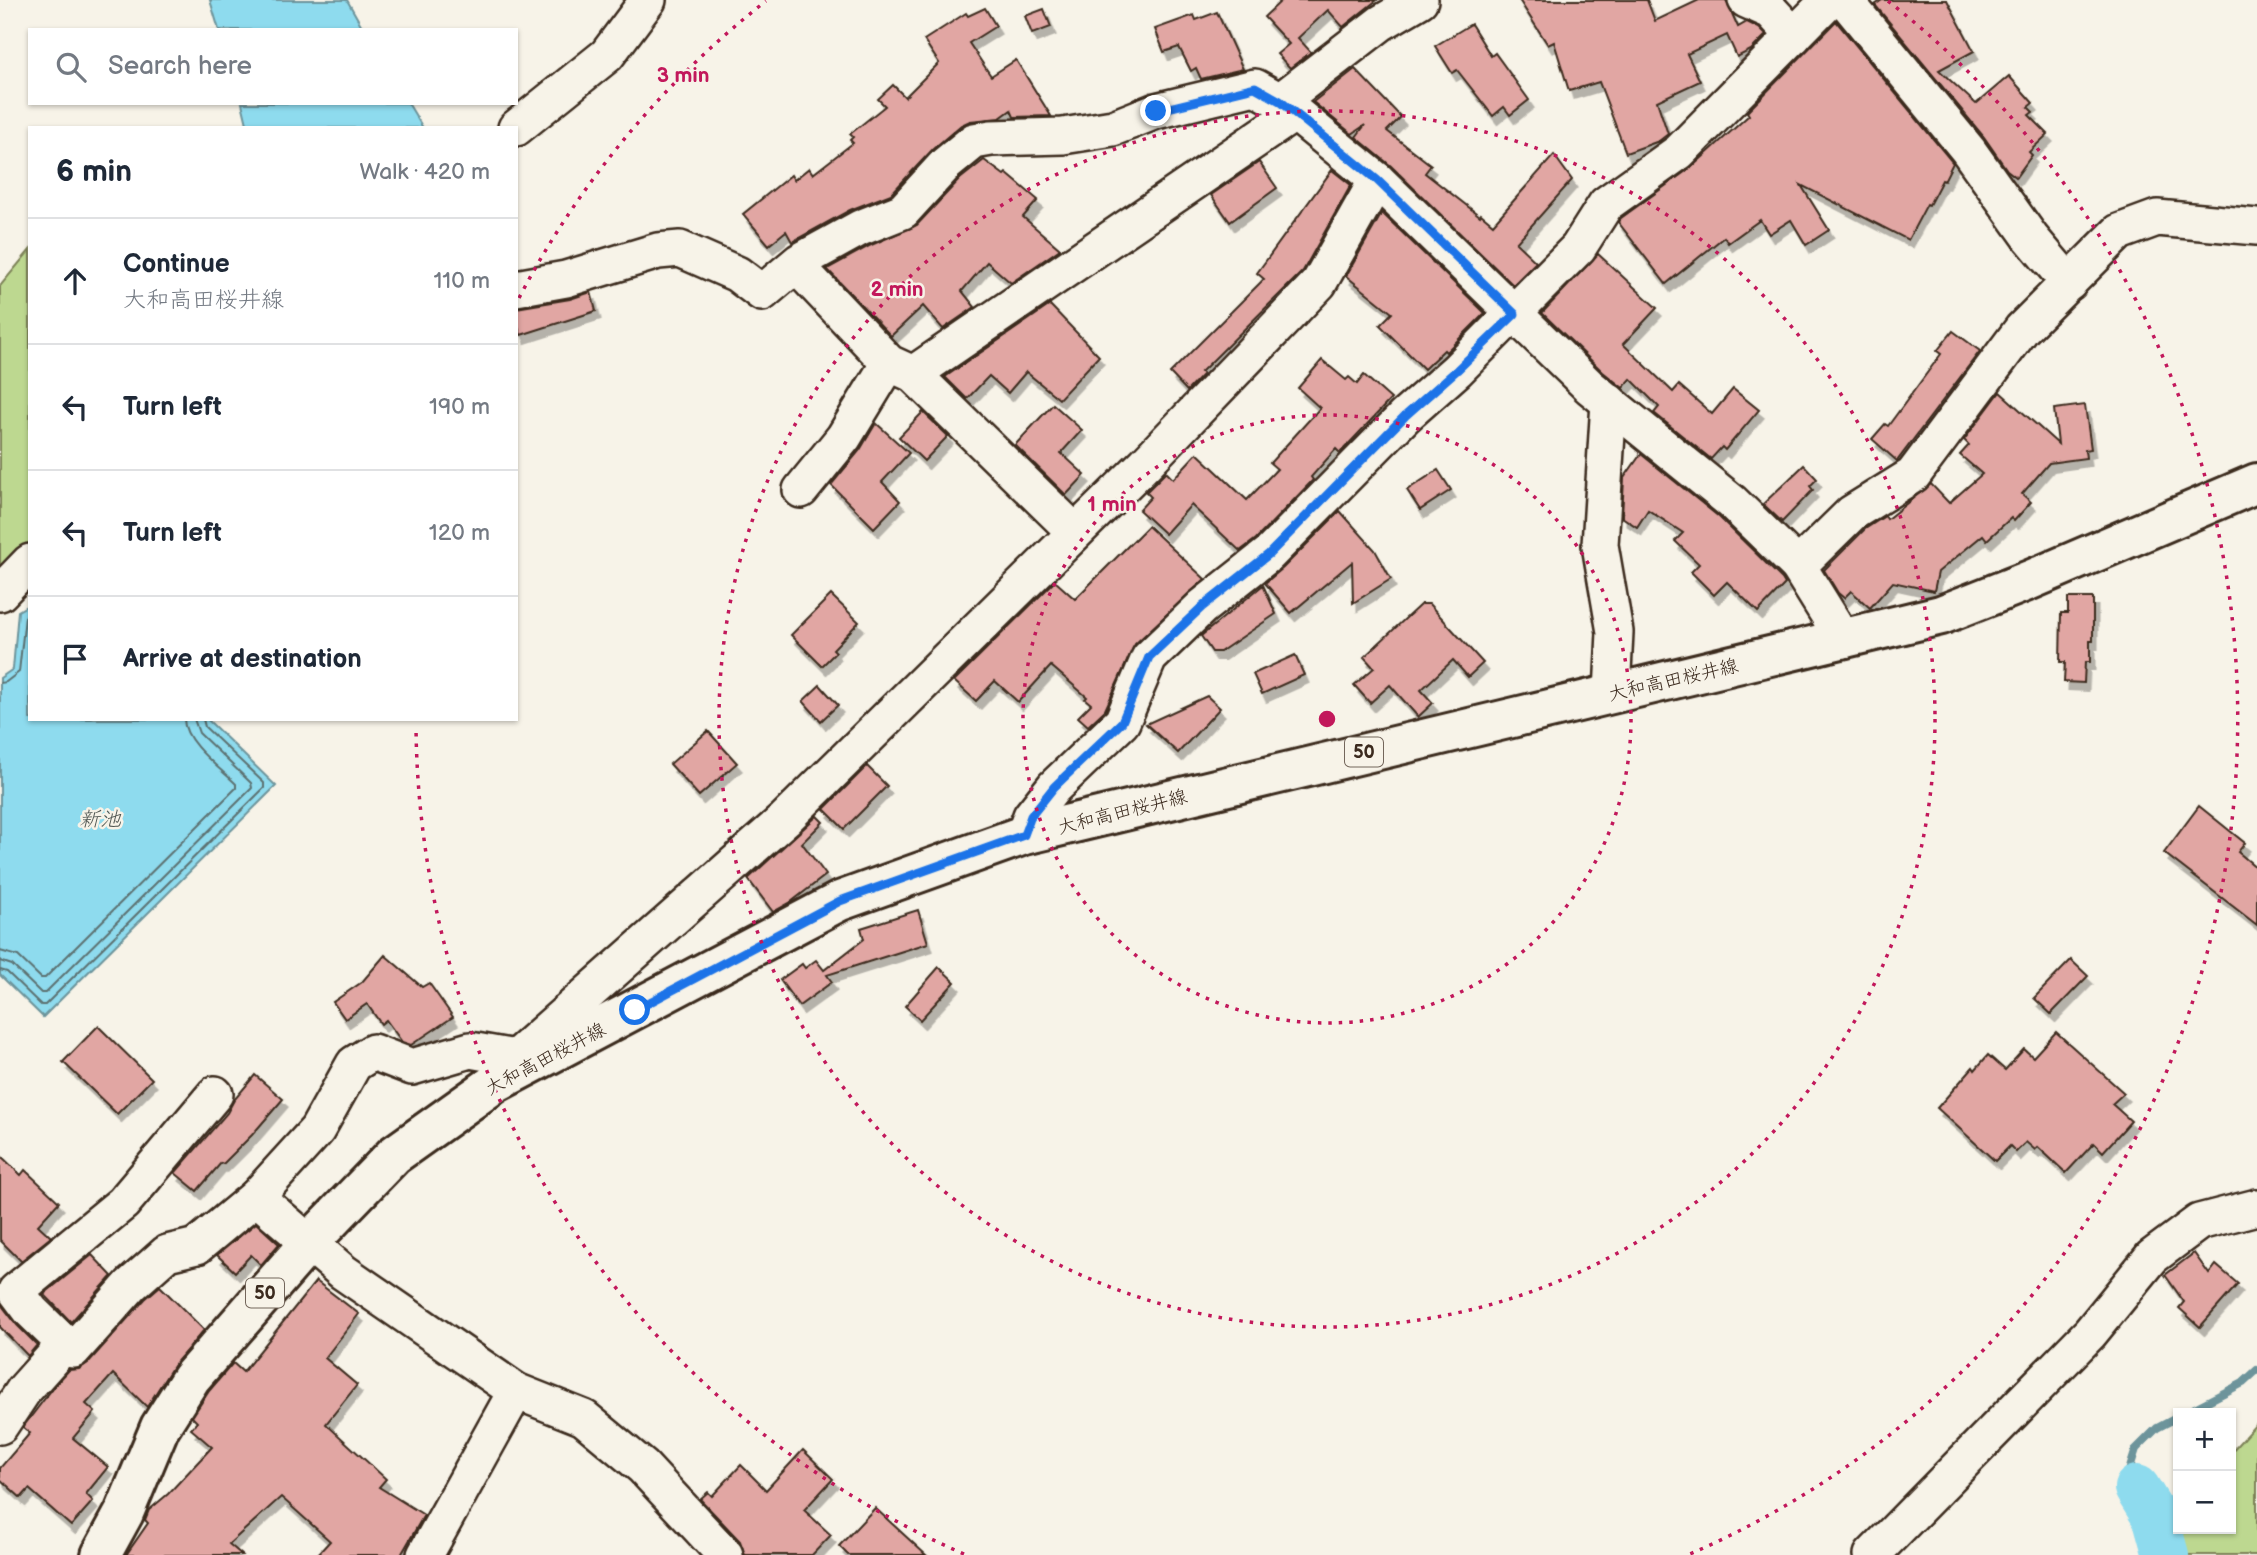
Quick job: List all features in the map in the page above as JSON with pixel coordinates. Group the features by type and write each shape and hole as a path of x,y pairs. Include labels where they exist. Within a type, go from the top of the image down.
{"main road":[{"name":"大和高田桜井線","path":"101,1555 124,1513 159,1427 191,1378 308,1244 394,1155 505,1070 840,901 1024,835 1941,615 2257,483"}],"street":[{"path":"518,126 607,55 648,0"},
{"path":"801,490 901,369 1287,107 1381,23 1420,0"},
{"path":"1746,0 1771,11 1794,36"},
{"path":"1024,835 1031,816 1054,787 1122,722 1149,657 1202,607 1269,554 1405,416 1515,314 1578,248 1606,204 1679,152 1829,0"},
{"path":"1845,0 1968,150 2031,238 2069,283"},
{"path":"518,288 566,279 658,251 680,249 737,274 762,293 796,265 860,228 903,211 946,164 974,141 1063,136 1113,128 1156,111 1255,87 1287,107 1377,180 1590,387 1732,502 1798,566 1844,640"},
{"path":"215,1094 122,1203 8,1281 31,1311 73,1350 131,1285 167,1253 197,1246 256,1197 317,1130 354,1064 373,1052 412,1067 470,1050 505,1070 785,819 1145,464 1318,283 1377,180"},
{"path":"1798,566 1852,513 1913,475 2022,330 2119,232 2157,218 2257,227"},
{"path":"796,265 901,369 1075,532"},
{"path":"1609,402 1600,545 1615,632 1612,692"},
{"path":"0,593 28,564"},
{"path":"256,1197 342,1272 516,1391 584,1419 643,1467 725,1555"},
{"path":"1872,1555 2090,1333 2152,1257 2199,1222 2257,1207"},
{"path":"0,1426 24,1390 65,1344"},
{"path":"425,1555 516,1391"}],"green space":[{"path":"28,252 28,550 0,579 0,286"},
{"path":"2257,1423 2257,1555 2168,1555 2175,1534 2236,1534 2236,1446"}],"water":[{"path":"210,0 347,0 363,28 218,28"},
{"path":"242,105 409,105 422,126 248,126"},
{"name":"新池","path":"28,605 28,721 209,721 276,786 43,1017 0,975 0,678 13,669 18,611"}],"building":[{"path":"1282,0 1377,0 1343,27 1328,10 1298,38 1311,52 1290,68 1277,54 1289,44 1264,17"},
{"path":"1519,0 1647,0 1655,21 1699,0 1726,0 1738,27 1747,22 1766,35 1751,50 1737,57 1727,35 1687,54 1700,81 1657,101 1668,134 1659,141 1626,153 1599,82 1569,91 1554,42 1548,45"},
{"path":"1882,0 1947,0 1974,51 1939,70 1976,104 2009,76 2033,103 2028,107 2033,112 2029,115 2048,134 2029,152 2032,155 2016,177 2007,170 1984,137 1875,5"},
{"path":"985,8 996,26 969,43 991,76 1016,60 1051,116 1014,117 1011,110 1000,118 970,121 961,125 933,149 891,194 850,210 792,242 786,231 769,245 743,214 791,175 794,180 809,168 813,174 853,143 850,134 885,106 878,99 893,85 905,97 939,63 924,40 966,13 968,16"},
{"path":"1044,9 1051,27 1032,34 1025,16"},
{"path":"1217,12 1243,69 1201,79 1196,68 1191,71 1179,47 1164,52 1155,29 1194,15 1196,20"},
{"path":"1836,21 1953,163 1908,240 1801,185 1829,230 1806,245 1791,220 1769,234 1760,220 1728,243 1724,237 1666,284 1618,222 1693,166 1749,115 1747,112"},
{"path":"1471,24 1491,56 1495,53 1529,100 1510,115 1504,107 1493,116 1457,70 1452,73 1435,46"},
{"path":"1355,69 1401,117 1387,131 1431,165 1425,173 1493,224 1554,155 1572,180 1516,243 1536,262 1513,285 1391,166 1356,137 1365,125 1352,134 1313,102"},
{"path":"984,160 1004,175 1006,173 1038,200 1023,217 1060,249 1011,283 987,262 962,291 975,307 943,329 923,306 891,336 827,269 869,246 917,225 960,179"},
{"path":"1259,162 1277,188 1230,222 1211,195"},
{"path":"1332,170 1351,185 1303,271 1201,372 1203,374 1187,391 1170,373 1264,279 1257,273"},
{"path":"1382,213 1485,313 1446,352 1444,350 1424,369 1380,325 1392,313 1346,276"},
{"path":"1598,254 1657,308 1623,344 1673,392 1679,385 1712,414 1733,389 1759,410 1725,450 1722,447 1711,459 1654,413 1659,407 1631,379 1623,388 1542,313"},
{"path":"591,292 596,311 521,335 518,327 518,308 570,299"},
{"path":"1050,305 1099,356 1059,399 1026,372 1008,393 989,376 967,399 945,377"},
{"path":"1953,331 1980,351 1897,461 1872,439 1885,424 1888,426 1941,354 1937,351"},
{"path":"1322,360 1346,380 1349,377 1357,384 1364,375 1391,399 1340,453 1336,449 1311,477 1313,480 1256,539 1240,551 1191,505 1165,534 1139,510 1151,497 1146,492 1166,472 1173,479 1197,453 1247,500 1277,469 1270,463 1320,408 1298,388"},
{"path":"2000,392 2058,444 2054,409 2085,405 2091,449 2085,450 2086,458 2049,463 2022,494 2031,502 2014,521 2011,518 1987,540 1983,535 1938,572 1934,591 1893,582 1870,608 1851,591 1844,598 1824,570 1865,529 1885,516 1887,519 1931,484 1949,503 1982,474 1960,455 1969,445 1964,440"},
{"path":"1053,404 1082,430 1061,453 1085,475 1066,495 1015,445"},
{"path":"923,412 948,436 924,461 899,437"},
{"path":"876,423 909,453 882,482 900,501 874,528 831,485 860,450"},
{"path":"1641,454 1719,517 1782,579 1785,584 1758,612 1727,582 1714,595 1691,572 1699,564 1675,541 1683,533 1648,510 1637,527 1622,517 1624,478"},
{"path":"1804,465 1817,479 1810,486 1813,490 1782,522 1763,504"},
{"path":"1438,470 1451,490 1420,510 1407,490"},
{"path":"1340,511 1375,550 1391,579 1353,603 1352,562 1291,613 1265,583"},
{"path":"1148,526 1205,579 1135,644 1105,710 1088,726 1078,717 1091,704 1085,699 1087,697 1051,666 1018,702 995,681 976,701 954,681 1055,581 1075,599"},
{"path":"1263,585 1276,614 1220,652 1212,652 1201,636"},
{"path":"831,595 859,622 833,649 836,652 822,666 791,635"},
{"path":"2068,598 2093,598 2093,641 2090,641 2090,662 2085,662 2084,683 2064,682 2065,662 2060,662 2061,613 2068,613"},
{"path":"1421,604 1429,604 1483,663 1468,677 1453,660 1421,690 1433,703 1418,717 1390,685 1370,703 1354,685 1374,668 1364,657"},
{"path":"1295,655 1304,675 1262,694 1253,674"},
{"path":"820,685 838,705 821,721 803,701"},
{"path":"1207,696 1220,708 1178,753 1146,724"},
{"path":"708,731 737,763 699,796 670,764"},
{"path":"867,766 887,786 844,829 824,809"},
{"path":"2199,806 2245,843 2238,852 2257,868 2257,925 2164,853"},
{"path":"817,816 823,822 802,843 826,875 791,902 773,912 748,879"},
{"path":"918,910 928,943 827,975 832,982 799,1006 780,980 802,964 805,968 816,960 824,970 864,939 861,928"},
{"path":"385,955 422,987 429,983 453,1017 411,1045 402,1042 386,1020 381,1024 367,1004 345,1019 333,1002 362,982"},
{"path":"2071,960 2088,976 2051,1014 2034,998"},
{"path":"939,967 955,982 920,1020 905,1006"},
{"path":"98,1026 152,1079 117,1114 63,1062"},
{"path":"2056,1032 2124,1093 2112,1104 2131,1121 2103,1152 2094,1143 2066,1173 2038,1147 2035,1150 2026,1142 2016,1152 2010,1146 1995,1161 1937,1108 1973,1067 1975,1070 1988,1055 2005,1070 2024,1049 2033,1057"},
{"path":"255,1075 283,1099 197,1191 175,1173 227,1113"},
{"path":"0,1155 21,1175 25,1170 59,1202 38,1225 51,1237 21,1261 0,1240"},
{"path":"256,1223 279,1244 261,1265 251,1255 235,1272 217,1255"},
{"path":"2194,1253 2209,1274 2216,1265 2238,1284 2200,1327 2179,1308 2184,1302 2165,1275"},
{"path":"92,1255 112,1276 71,1322 44,1294"},
{"path":"316,1281 359,1314 325,1358 357,1385 326,1424 386,1479 379,1487 424,1515 401,1555 317,1555 330,1541 281,1497 229,1544 242,1555 126,1555 148,1523 145,1520 149,1510 168,1494 212,1447 191,1429 197,1422 192,1417 209,1391 233,1363 243,1372"},
{"path":"160,1286 204,1330 173,1366 147,1407 113,1374 86,1404 95,1412 73,1438 108,1467 86,1494 93,1501 71,1526 29,1489 21,1498 0,1479 0,1468 30,1433 23,1427 56,1384 69,1370 79,1369 88,1363"},
{"path":"0,1303 37,1345 28,1356 0,1327"},
{"path":"803,1450 833,1479 804,1510 831,1535 812,1555 745,1555 740,1541 700,1499 708,1492 712,1496 741,1465 766,1490"},
{"path":"875,1508 926,1555 848,1555 839,1546"}],"waterway":[{"path":"2195,1408 2243,1383 2257,1370"},
{"path":"2137,1488 2129,1471 2136,1449 2157,1428 2173,1420"},
{"path":"2137,1488 2156,1519 2166,1555"}],"route":[{"path":"635,1010 840,901 1024,835 1031,816 1054,787 1122,722 1149,657 1202,607 1269,554 1405,416 1515,314 1377,180 1280,101 1255,87 1211,100 1156,111"}]}
